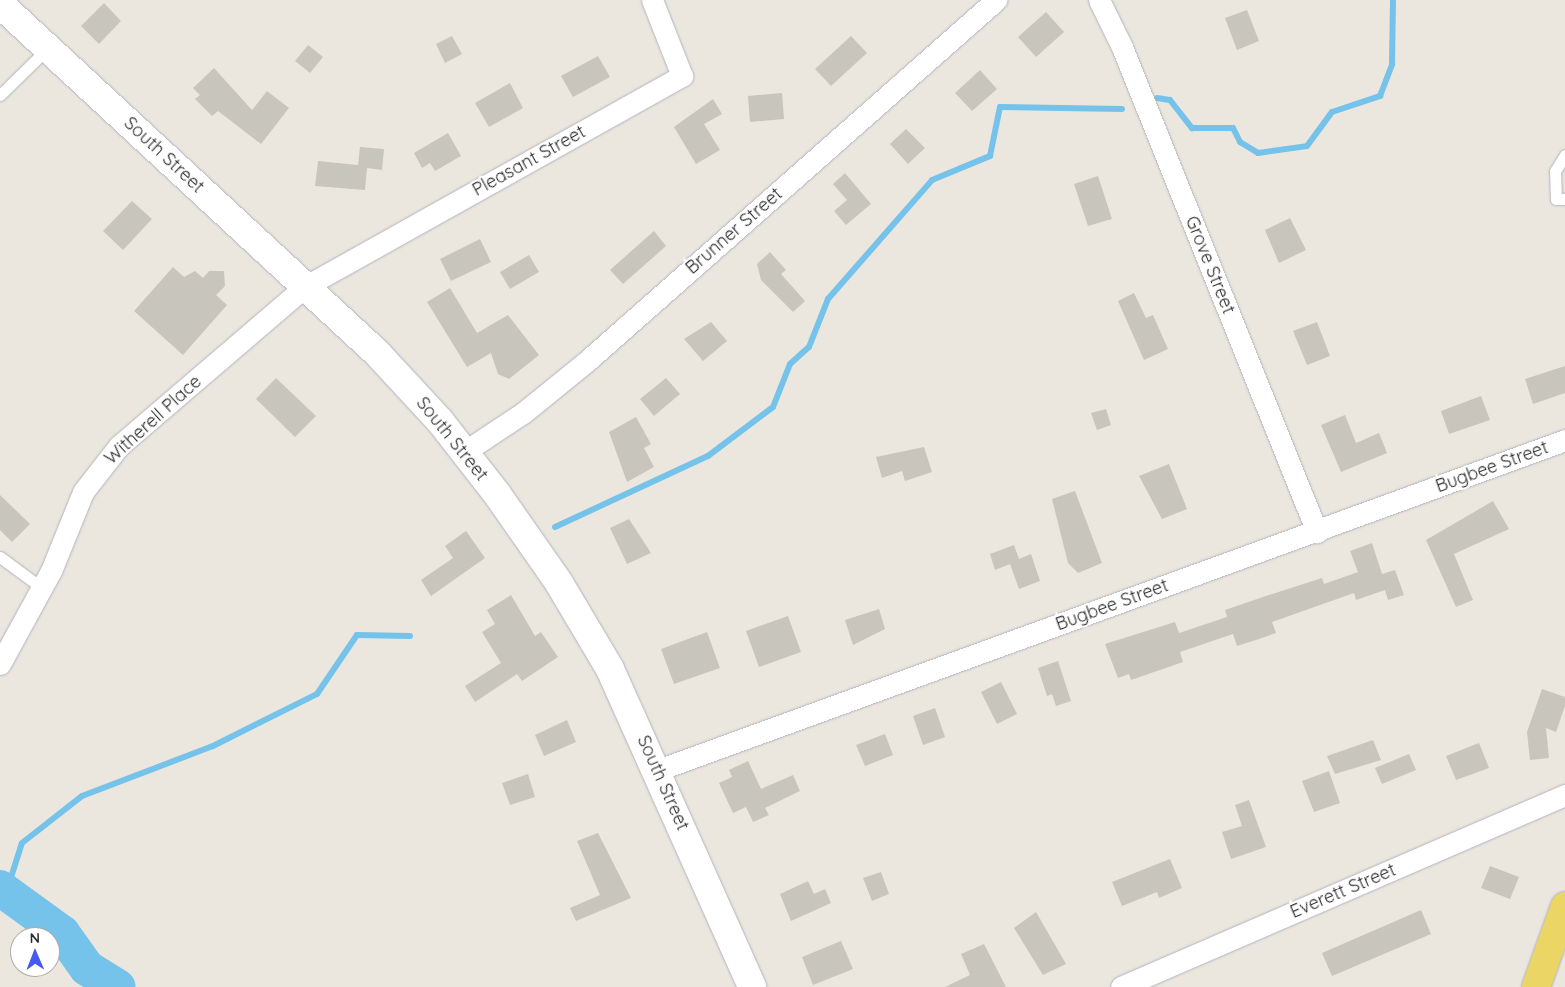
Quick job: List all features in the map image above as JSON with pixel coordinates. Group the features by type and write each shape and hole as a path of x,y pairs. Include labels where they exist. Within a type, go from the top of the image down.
{"main road":[{"name":"South Street","path":"4,15 48,48 306,286 412,389 464,452 585,625 658,770 752,987"},
{"path":"1536,987 1565,906"}],"street":[{"name":"Pleasant Street","path":"306,286 682,76 652,0"},
{"name":"Brunner Street","path":"464,452 523,413 587,361 996,0"},
{"name":"Grove Street","path":"1099,0 1122,47 1316,532"},
{"name":"Witherell Place","path":"0,664 42,588 69,520 100,468 119,446 306,286"},
{"name":"Bugbee Street","path":"658,770 1565,440"},
{"name":"Everett Street","path":"1121,987 1565,795"}],"lane":[{"path":"0,95 48,48"},
{"path":"1565,155 1555,171 1556,199 1565,199"},
{"path":"0,557 42,588"}],"building":[{"path":"104,3 121,21 99,44 81,26"},
{"path":"1247,10 1259,41 1237,50 1225,18"},
{"path":"1046,12 1064,32 1036,57 1018,37"},
{"path":"452,36 462,54 445,63 436,44"},
{"path":"851,36 867,53 831,86 815,69"},
{"path":"308,45 323,57 310,73 295,61"},
{"path":"598,56 610,77 573,97 561,76"},
{"path":"214,68 252,110 267,91 289,108 261,144 218,111 212,116 195,99 200,95 193,88"},
{"path":"980,70 997,89 972,111 955,93"},
{"path":"510,83 523,108 489,127 475,103"},
{"path":"782,93 784,119 750,122 748,96"},
{"path":"713,99 722,114 704,124 720,150 696,164 674,127"},
{"path":"906,129 925,148 908,164 890,144"},
{"path":"448,133 461,156 435,171 430,163 422,168 414,153"},
{"path":"360,147 384,149 382,170 367,168 365,190 315,186 318,161 358,165"},
{"path":"845,173 871,204 846,225 834,211 847,200 833,184"},
{"path":"1098,176 1112,219 1088,226 1074,184"},
{"path":"132,201 152,219 123,250 103,231"},
{"path":"1290,218 1306,250 1279,263 1265,230"},
{"path":"654,231 666,246 623,284 610,270"},
{"path":"480,239 491,262 451,281 440,259"},
{"path":"770,252 786,270 781,274 805,301 793,312 761,280 757,264"},
{"path":"529,255 539,272 510,289 500,272"},
{"path":"173,267 184,277 195,271 203,278 209,271 224,271 225,286 216,295 227,305 183,355 134,311"},
{"path":"450,288 477,333 508,315 539,355 509,379 498,374 491,353 467,367 427,302"},
{"path":"1134,293 1146,318 1153,315 1168,349 1144,360 1118,301"},
{"path":"711,322 727,341 703,361 684,339"},
{"path":"1317,322 1330,356 1307,365 1293,331"},
{"path":"1565,366 1565,393 1533,404 1525,379"},
{"path":"276,378 316,416 295,437 256,399"},
{"path":"666,378 680,394 654,416 640,399"},
{"path":"1481,396 1490,420 1449,434 1441,411"},
{"path":"1106,409 1111,425 1097,430 1091,413"},
{"path":"1345,415 1356,443 1379,433 1387,453 1341,472 1321,425"},
{"path":"636,417 651,444 644,448 654,467 627,482 609,432"},
{"path":"924,447 932,472 905,481 902,471 882,478 876,457"},
{"path":"1169,464 1187,509 1162,519 1139,476"},
{"path":"1075,491 1102,563 1078,573 1068,563 1052,499"},
{"path":"0,495 30,524 12,542 0,530"},
{"path":"1493,501 1509,529 1454,554 1473,600 1456,607 1426,540"},
{"path":"629,519 651,553 627,564 610,528"},
{"path":"466,531 485,558 431,596 421,580 453,558 445,546"},
{"path":"1372,543 1382,574 1395,570 1404,595 1388,600 1385,590 1356,600 1354,593 1272,622 1276,633 1237,646 1233,634 1180,652 1183,662 1131,680 1129,674 1118,678 1105,644 1175,622 1179,633 1227,617 1225,610 1263,597 1322,578 1324,584 1358,572 1350,551"},
{"path":"1014,545 1019,559 1031,554 1040,581 1019,589 1010,564 995,570 990,554"},
{"path":"511,595 535,636 541,632 558,657 522,681 517,674 475,702 465,686 501,663 482,632 495,624 487,610"},
{"path":"879,609 885,629 853,645 845,620"},
{"path":"788,616 801,652 759,667 746,631"},
{"path":"707,632 720,668 674,684 661,649"},
{"path":"1058,661 1071,701 1056,706 1052,694 1047,696 1038,668"},
{"path":"1001,682 1017,714 997,724 981,692"},
{"path":"1542,689 1565,697 1565,706 1556,732 1546,728 1549,758 1530,760 1527,732"},
{"path":"935,708 945,737 923,745 913,716"},
{"path":"567,720 576,742 544,756 535,735"},
{"path":"885,734 893,755 865,766 856,745"},
{"path":"1373,740 1381,760 1335,774 1327,756"},
{"path":"1479,743 1489,768 1456,780 1446,756"},
{"path":"1409,754 1416,770 1382,784 1375,768"},
{"path":"748,761 761,789 793,775 800,791 765,808 769,815 753,822 746,807 733,813 719,783 732,777 729,770"},
{"path":"1329,771 1340,803 1314,812 1302,781"},
{"path":"528,774 535,797 510,805 502,783"},
{"path":"1249,800 1266,847 1231,859 1222,832 1242,826 1235,805"},
{"path":"598,833 631,898 576,921 570,908 600,895 577,841"},
{"path":"1170,859 1182,888 1159,898 1157,892 1122,906 1112,882"},
{"path":"1490,866 1519,877 1510,899 1481,888"},
{"path":"881,872 889,894 872,901 863,878"},
{"path":"808,881 814,894 825,889 831,903 791,921 780,894"},
{"path":"1421,910 1431,934 1332,976 1322,953"},
{"path":"1036,912 1066,964 1043,975 1014,928"},
{"path":"841,941 853,969 813,985 802,957"},
{"path":"984,944 1006,987 945,987 970,975 961,954"}],"waterway":[{"path":"1157,98 1170,100 1192,128 1233,128 1240,142 1258,153 1307,146 1332,112 1380,96 1392,64 1393,0"},
{"path":"555,527 708,456 773,407 790,364 809,347 828,299 932,180 990,156 1000,107 1122,109"},
{"path":"6,893 22,843 82,796 213,746 317,694 357,635 410,636"},
{"path":"0,888 62,933 87,968 118,987"}]}
